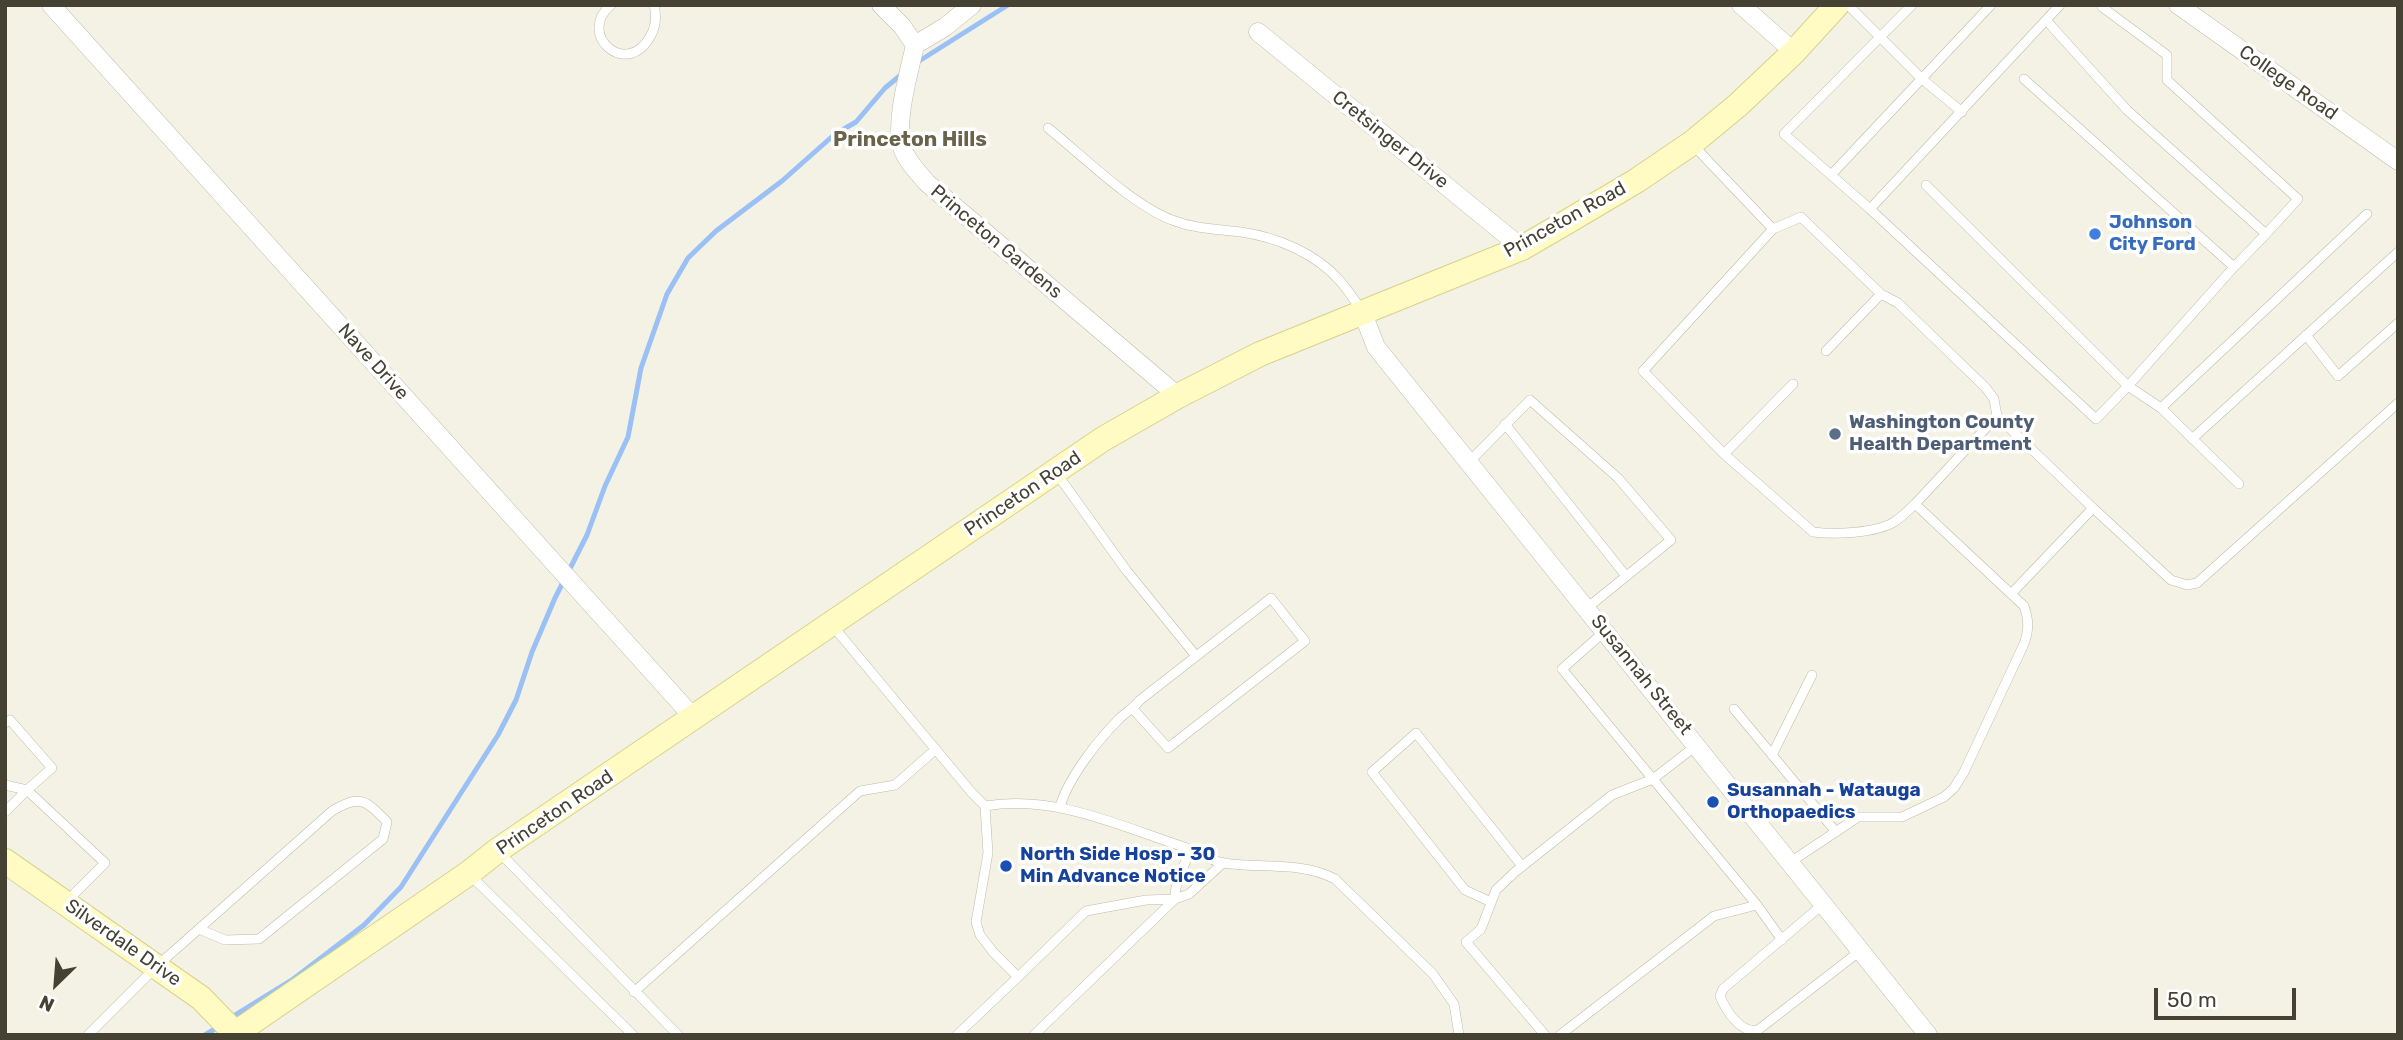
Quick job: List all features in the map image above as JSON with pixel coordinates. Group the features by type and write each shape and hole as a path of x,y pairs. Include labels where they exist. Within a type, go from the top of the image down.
{"street":[{"name":"Nave Drive","path":"51,5 694,718"},
{"path":"881,5 902,26 915,45 945,27 972,5"},
{"path":"1741,5 1794,52"},
{"name":"Princeton Road","path":"234,1034 498,850 1104,439 1178,396 1261,354 1522,248 1636,181 1692,143 1738,105 1794,52 1837,5"},
{"name":"College Road","path":"2178,5 2398,161"},
{"name":"Cretsinger Drive","path":"1258,32 1522,248"},
{"name":"Princeton Gardens","path":"915,45 902,102 902,147 910,163 927,183 1178,396"},
{"name":"Susannah Street","path":"1362,311 1376,347 1928,1035"},
{"name":"Silverdale Drive","path":"9,867 201,998 234,1034"}],"lane":[{"path":"611,5 602,13 599,21 600,37 610,50 633,55 650,37 656,17 654,5"},
{"path":"1848,5 1922,79 1962,112"},
{"path":"1912,5 1784,134 1870,209 2096,419 2298,199 2167,80 2166,55 2102,7"},
{"path":"1831,175 1991,5"},
{"path":"1870,209 2060,5"},
{"path":"2046,20 2127,110 2266,234"},
{"path":"2024,79 2234,267"},
{"path":"1048,128 1148,209 1173,221 1204,229 1242,232 1294,247 1318,261 1339,279 1362,311"},
{"path":"1692,143 1773,229"},
{"path":"1926,184 2128,386 2161,408 2239,484"},
{"path":"2161,408 2367,214"},
{"path":"1997,416 1916,504 1896,521 1881,528 1827,534 1813,531 1724,454 1643,371 1773,229 1801,217 1881,294 1898,303 1984,387 1994,399 1997,416 2093,508 2171,580 2187,585 2197,583 2398,403"},
{"path":"2192,439 2398,252"},
{"path":"1826,351 1881,294"},
{"path":"2306,335 2337,376 2398,323"},
{"path":"1724,454 1793,384"},
{"path":"1469,462 1530,400 1618,478 1671,540 1587,608"},
{"path":"1505,424 1626,576"},
{"path":"1055,472 1126,570 1196,656"},
{"path":"1789,863 1858,817 1902,817 1944,797 1954,789 2028,631 2024,606 1916,504"},
{"path":"2011,594 2093,508"},
{"path":"1060,807 1064,794 1084,762 1121,717 1270,598 1305,641 1168,748 1133,709"},
{"path":"831,624 985,806 988,853 976,922 993,952 1018,977"},
{"path":"1605,631 1562,669 1757,905 1782,940"},
{"path":"1772,755 1812,675"},
{"path":"1734,709 1836,832"},
{"path":"5,723 10,720 52,768 5,812"},
{"path":"1491,902 1465,890 1372,772 1416,733 1522,866"},
{"path":"1545,1035 1466,942 1481,929 1496,890 1522,866 1612,795 1653,779 1697,745"},
{"path":"634,992 860,791 895,785 936,749"},
{"path":"5,785 27,790 105,863 65,903"},
{"path":"88,1035 157,966 198,929 332,811 350,800 369,803 387,822 383,839 259,939 225,940 198,929"},
{"path":"985,806 1006,803 1060,807 1190,849 1223,863 1320,871 1335,879 1433,974 1454,1004 1459,1035"},
{"path":"1175,899 1174,886 1190,849"},
{"path":"498,850 678,1035"},
{"path":"957,1035 1086,911 1146,900 1175,899 1189,894 1223,863"},
{"path":"468,873 633,1035"},
{"path":"1034,1035 1175,899"},
{"path":"1560,1035 1714,916 1757,905"},
{"path":"1822,905 1723,989 1720,996 1744,1029 1751,1032 1758,1030 1860,951"}],"waterway":[{"path":"916,63 1008,5"},
{"path":"229,1019 292,980 364,925 401,887 498,735 516,700 532,652 555,598 587,535 605,486 628,437 641,368 667,294 688,258 716,231 782,181 835,134 856,122 885,88 902,74"},
{"path":"205,1035 218,1027"}],"place":[{"name":"Johnson City Ford","path":"2095,234"},
{"name":"Washington County Health Department","path":"1835,434"},
{"name":"Susannah - Watauga Orthopaedics","path":"1713,802"},
{"name":"North Side Hosp - 30 Min Advance Notice","path":"1006,866"}],"district":[{"name":"Princeton Hills","path":"910,140"}]}
